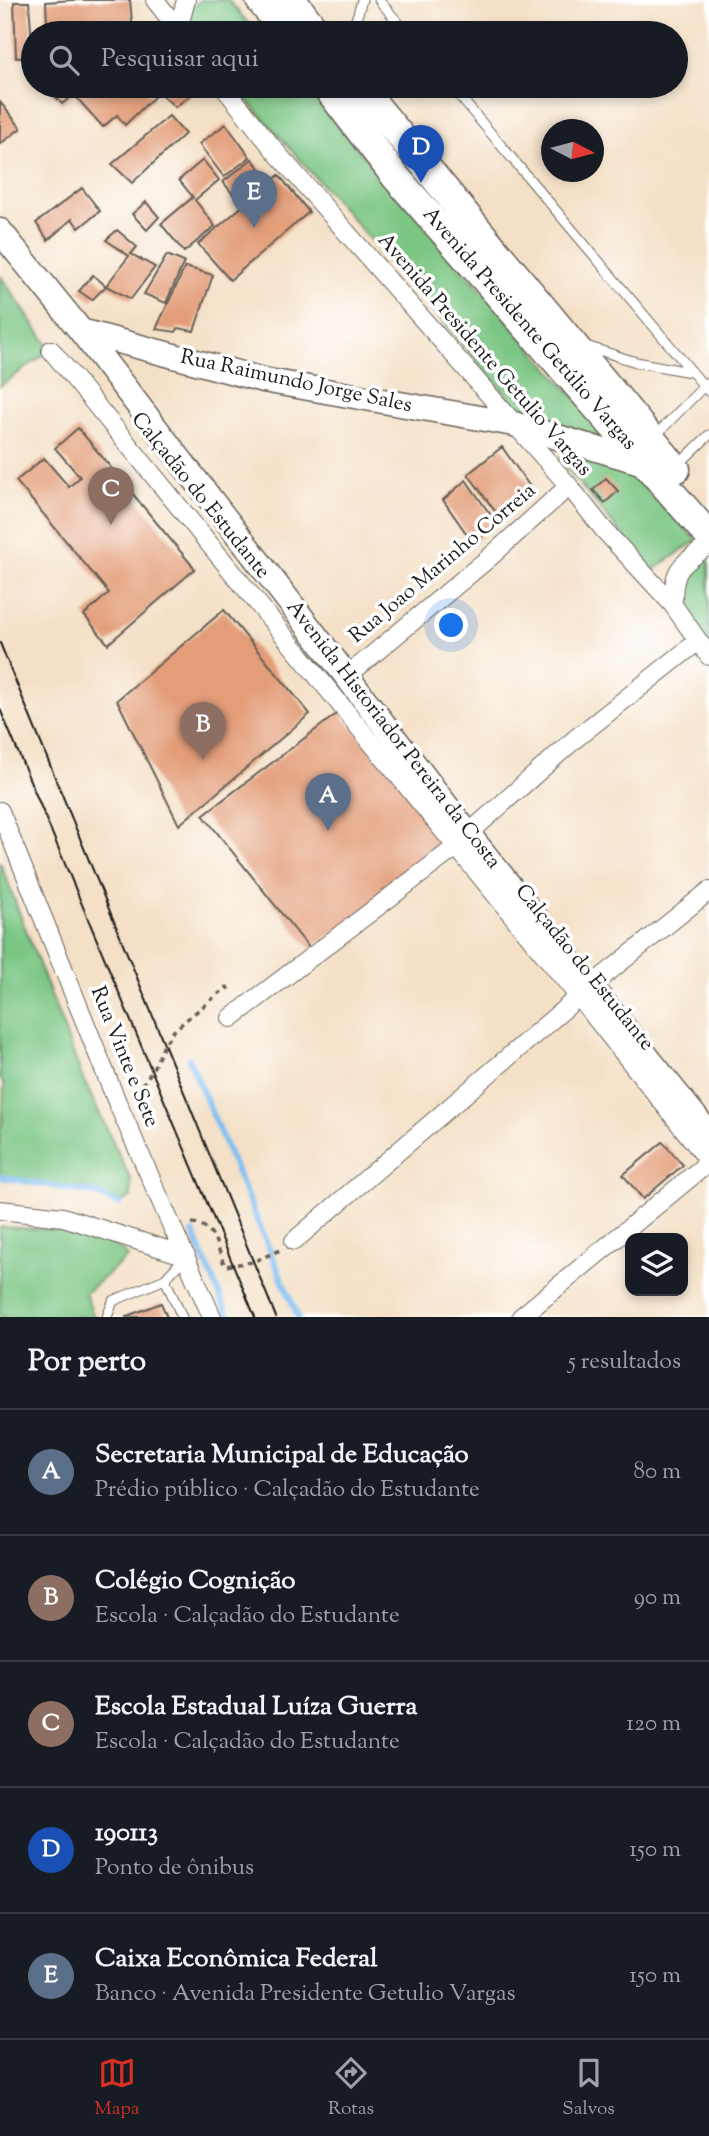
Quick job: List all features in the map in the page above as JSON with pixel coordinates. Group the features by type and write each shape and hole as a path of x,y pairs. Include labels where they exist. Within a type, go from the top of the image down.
{"main road":[{"path":"260,0 277,21"},
{"path":"292,0 308,21"},
{"name":"Avenida Presidente Getúlio Vargas","path":"335,98 395,176 645,452 675,468 709,509"},
{"name":"Avenida Presidente Getúlio Vargas","path":"369,98 568,341 645,452 709,536"}],"street":[{"path":"155,0 171,21"},
{"path":"181,21 186,0"},
{"name":"Avenida Presidente Getulio Vargas","path":"233,98 276,152 569,486 604,530 673,605 709,656"},
{"name":"Avenida Historiador Pereira da Costa","path":"0,231 81,331 346,676 462,840 585,991 709,1135"},
{"name":"Rua Raimundo Jorge Sales","path":"81,331 263,380 514,424 645,452"},
{"name":"Calçadão do Estudante","path":"51,350 462,840"},
{"name":"Rua Joao Marinho Correia","path":"346,676 490,557 569,486"},
{"path":"673,605 673,586 679,567 709,545"},
{"path":"238,1013 462,840 575,739 697,642"},
{"name":"Rua Vinte e Sete","path":"0,811 117,1102 212,1317"},
{"path":"287,1246 585,991 709,891"},
{"name":"Calçadão do Estudante","path":"585,991 709,1162"},
{"path":"522,1317 709,1162"},
{"path":"0,1210 63,1217 186,1256"}],"lane":[{"path":"356,21 362,0"},
{"path":"379,0 397,21"},
{"path":"461,98 690,372 707,386 645,452"},
{"path":"568,341 636,362 690,372"},
{"path":"675,468 709,435"},
{"path":"107,1317 113,1301 165,1279 186,1256"},
{"path":"165,1279 182,1317"}],"path":[{"path":"117,1102 140,1087 152,1073 164,1045 174,1031 226,988 238,1013"},
{"path":"172,1231 191,1223 203,1224 209,1229 225,1266 263,1258 287,1246"}],"green space":[{"path":"201,0 228,0 246,21 188,21 187,11"},
{"path":"246,98 313,98 611,439 528,419"},
{"path":"0,275 51,350 0,386"},
{"path":"557,457 621,465 697,540 652,571"},
{"path":"709,545 709,656 673,605 679,567"},
{"path":"0,862 83,1079 131,1180 131,1197 119,1204 94,1193 0,1177 0,1126 4,1084 0,1079"},
{"path":"0,1227 50,1229 85,1235 116,1247 128,1257 85,1293 94,1317 0,1317"}],"building":[{"path":"130,0 132,21 47,21 46,2"},
{"path":"14,2 29,2 30,21 21,21 21,58 16,58"},
{"path":"57,98 70,98 62,104"},
{"path":"77,98 153,98 125,125 117,115 103,127"},
{"path":"165,98 187,98 175,107"},
{"path":"0,102 21,128 0,144"},
{"path":"169,116 185,134 132,183 112,164"},
{"path":"226,124 250,157 224,177 199,144"},
{"path":"252,159 269,179 240,203 223,182"},
{"path":"203,160 219,180 195,200 215,226 184,252 161,224 193,197 179,180"},
{"path":"279,175 309,212 230,280 198,244"},
{"path":"82,188 100,211 79,228 72,219 48,240 36,223"},
{"path":"146,202 159,217 147,230 132,214"},
{"path":"117,230 137,247 131,254 155,267 131,299 106,286 129,256 106,240"},
{"path":"167,255 184,262 166,303 144,294"},
{"path":"185,267 213,275 194,331 178,328 176,332 156,329"},
{"path":"93,275 106,286 92,300 79,291"},
{"path":"78,428 195,569 108,644 84,615 109,593 16,481 44,458 69,487 80,477 55,448"},
{"path":"502,447 533,491 500,518 468,474"},
{"path":"606,478 618,491 605,503 593,490"},
{"path":"466,480 497,524 473,543 443,500"},
{"path":"224,610 310,714 179,825 117,700"},
{"path":"339,712 453,846 310,949 203,815"},
{"path":"663,1142 683,1165 643,1199 623,1175"},
{"path":"161,1303 167,1317 125,1317"}],"waterway":[{"path":"189,1059 298,1317"},
{"path":"0,1177 94,1193 119,1204"},
{"path":"193,1232 229,1317"}],"tram line":[{"path":"0,643 276,1317"},
{"path":"0,709 255,1317"}],"place":[{"name":"190113","path":"421,183"},
{"name":"Caixa Econômica Federal","path":"254,228"},
{"name":"Escola Estadual Luíza Guerra","path":"111,525"},
{"name":"Colégio Cognição","path":"203,760"},
{"name":"Secretaria Municipal de Educação","path":"328,831"}]}
